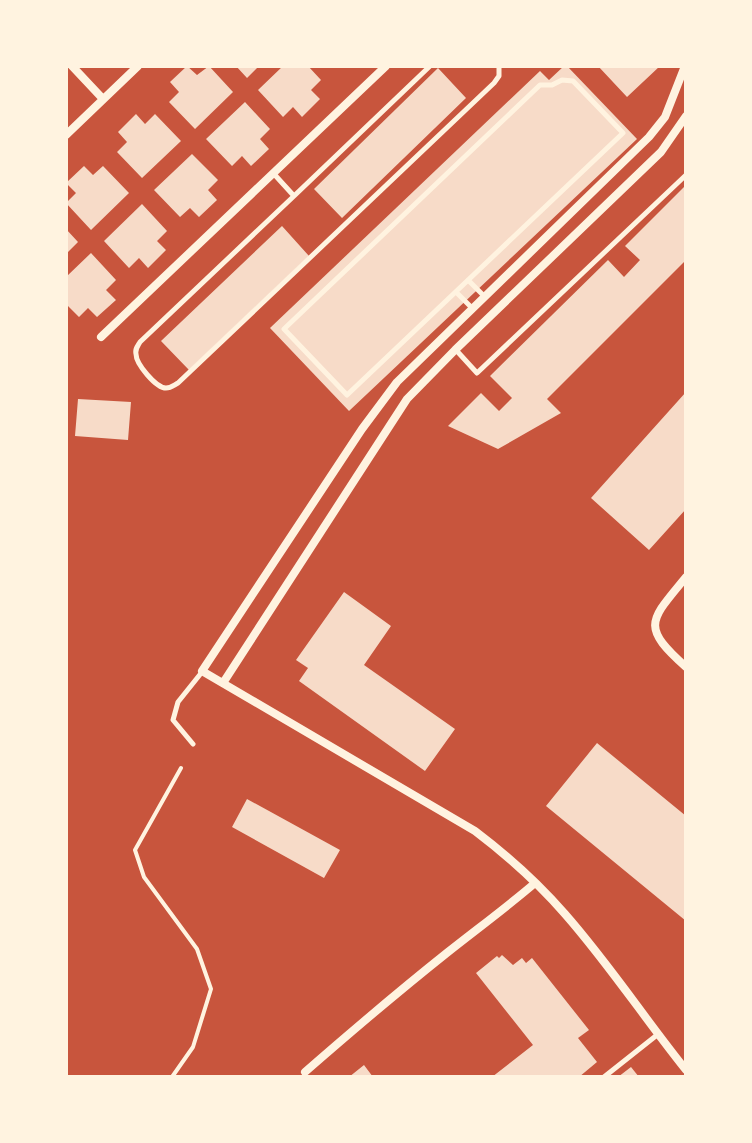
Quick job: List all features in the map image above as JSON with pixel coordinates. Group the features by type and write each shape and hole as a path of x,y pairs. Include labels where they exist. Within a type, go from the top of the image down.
{"street":[{"path":"72,66 103,99"},
{"path":"66,135 138,66"},
{"path":"101,337 386,66"},
{"path":"685,66 665,117 649,137 397,382 362,429 202,671 475,831 512,860 596,951 686,1070"},
{"path":"223,683 407,399 661,152 686,116"},
{"path":"443,339 455,350"},
{"path":"686,577 657,616 654,627 657,638 686,667"},
{"path":"303,1074 535,883"}],"lane":[{"path":"430,66 140,342 135,351 136,359 159,386 172,387 190,372 494,83 499,76 499,66"},
{"path":"573,81 623,133 456,292 347,395 284,329 540,85 573,81"},
{"path":"273,173 294,196"},
{"path":"455,350 477,373 686,175"},
{"path":"468,280 485,297"},
{"path":"456,292 473,309"},
{"path":"193,744 173,720 178,702 202,671"},
{"path":"604,1077 657,1035"}],"path":[{"path":"172,1077 193,1047 211,989 197,949 144,877 135,850 181,768"}],"building":[{"path":"187,66 197,75 209,66 233,92 195,129 169,102 179,92 170,82"},
{"path":"236,66 259,66 247,78"},
{"path":"283,66 308,66 321,80 311,90 320,99 302,117 293,107 283,117 258,90"},
{"path":"564,66 637,139 349,411 270,328 540,71 549,80"},
{"path":"598,66 660,66 627,97"},
{"path":"438,68 466,98 342,218 314,189"},
{"path":"245,102 270,129 260,139 269,149 251,166 242,156 232,166 206,139"},
{"path":"136,114 145,124 155,114 181,141 142,178 117,152 127,142 118,132"},
{"path":"192,154 218,180 208,190 217,200 199,217 190,208 180,217 154,190"},
{"path":"84,166 93,175 103,166 129,193 91,230 66,203 76,193 66,183"},
{"path":"686,185 686,260 547,399 561,413 498,449 448,426 481,393 499,411 512,398 490,376 608,260 624,277 640,260 625,246"},
{"path":"142,204 167,231 157,241 166,250 148,268 139,258 129,268 104,241"},
{"path":"282,226 309,256 189,370 161,341"},
{"path":"66,229 78,242 66,254"},
{"path":"91,253 116,280 106,290 116,300 97,317 88,308 79,317 66,304 66,277"},
{"path":"686,392 686,509 649,550 591,498"},
{"path":"78,399 131,402 128,440 75,436"},
{"path":"344,592 391,626 364,665 455,729 425,771 299,681 308,668 296,660"},
{"path":"597,743 686,816 686,921 546,806"},
{"path":"247,799 340,850 324,878 232,827"},
{"path":"502,955 513,965 522,958 526,963 532,958 589,1030 578,1038 597,1062 579,1077 492,1077 533,1045 476,973"},
{"path":"364,1065 373,1077 349,1077"},
{"path":"631,1067 639,1077 618,1077"}]}
